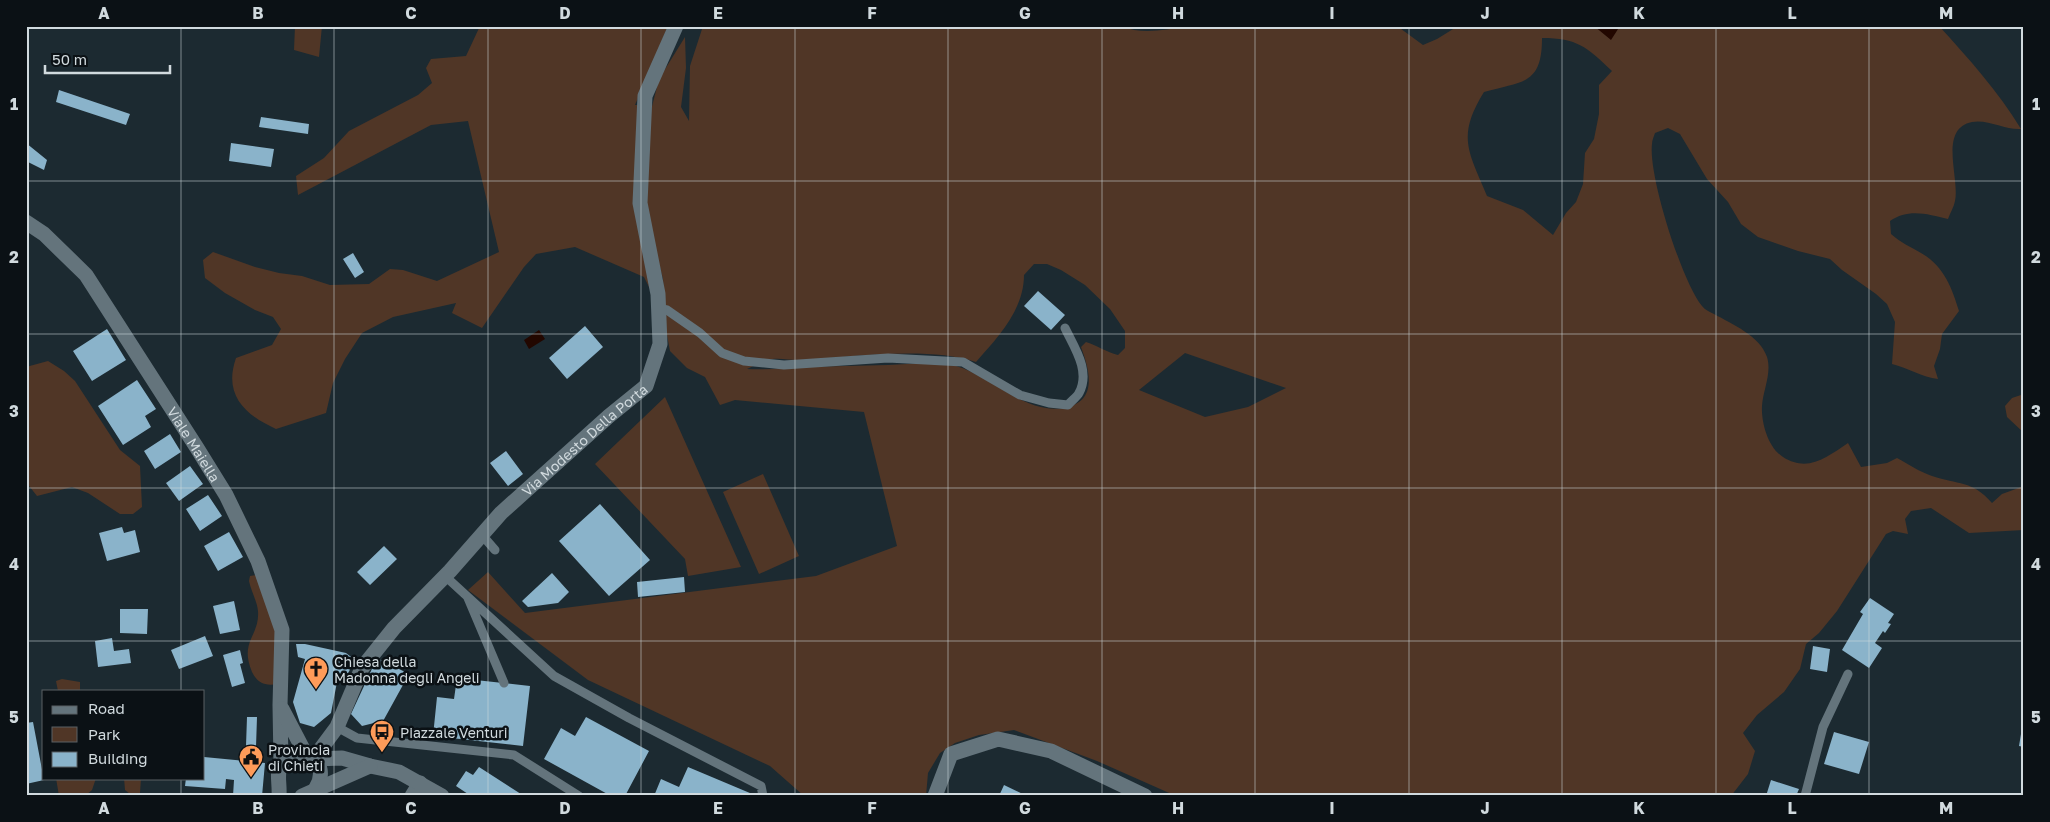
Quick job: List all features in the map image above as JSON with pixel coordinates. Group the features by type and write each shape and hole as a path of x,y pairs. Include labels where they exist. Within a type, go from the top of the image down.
{"main road":[{"name":"Via Modesto Della Porta","path":"311,757 337,727 362,668 394,628 445,576 501,514 609,416 646,386 660,344 658,294 640,203 645,96 676,26"},
{"name":"Viale Maiella","path":"26,222 44,234 86,275 173,407 226,495 258,561 282,630 280,705 282,763 278,772 280,790"},
{"path":"280,705 321,772 319,783 310,793"},
{"path":"935,796 951,754 998,739 1051,751 1145,796"},
{"path":"282,763 290,755 342,758 399,772 416,790 442,796"},
{"path":"310,793 370,766"},
{"path":"280,790 298,796"}],"lane":[{"path":"658,308 667,310 676,316 700,333 722,353 744,361 784,365 888,358 963,362 1020,395 1049,404 1068,404 1079,392 1083,364 1065,328"},
{"path":"482,535 495,550"},
{"path":"445,576 554,676 629,718 736,771 761,786 764,796"},
{"path":"466,596 504,683"},
{"path":"1805,796 1823,727 1848,674"},
{"path":"337,727 357,738 514,755 579,796"}],"green space":[{"path":"295,26 322,26 319,57 294,50"},
{"path":"480,26 668,26 635,105 640,105 649,287 644,277 575,247 536,254 524,267 482,328 452,313 456,303 393,317 362,333 345,359 333,383 326,413 276,429 246,410 235,393 232,383 236,358 272,345 281,329 273,317 255,310 225,293 205,278 203,260 213,252 255,267 302,276 330,285 369,284 390,269 403,270 437,281 499,252 468,121 431,125 298,195 296,176 324,158 349,131 418,95 432,83 426,68 431,59 466,56"},
{"path":"703,26 1121,26 1145,31 1187,26 1397,26 1423,45 1458,26 1939,26 1993,88 2021,129 1978,121 1962,126 1956,134 1953,144 1956,191 1948,219 1911,213 1890,221 1891,234 1936,264 1950,286 1959,311 1942,334 1940,349 1934,366 1938,379 1892,364 1895,322 1887,304 1876,294 1830,259 1798,251 1758,237 1741,224 1728,202 1707,179 1680,134 1668,128 1655,133 1653,140 1652,159 1655,179 1676,252 1685,275 1702,306 1752,337 1767,357 1768,375 1762,406 1763,419 1766,434 1778,453 1792,462 1809,463 1825,458 1848,443 1861,467 1887,463 1897,458 1928,474 1978,490 1992,503 2002,494 2024,486 2024,530 1969,533 1931,508 1911,511 1905,519 1908,534 1893,531 1886,534 1837,611 1819,633 1806,644 1800,669 1784,692 1757,715 1743,733 1755,751 1748,774 1731,796 1176,796 1097,761 1014,730 979,735 955,743 940,753 928,773 926,796 804,796 770,766 588,680 468,590 488,572 525,613 816,576 897,546 864,412 735,400 720,405 705,377 687,368 670,351 666,330 663,279 649,226 644,178 647,126 659,79 685,37 686,68 681,107 689,121 690,66","holes":["1542,38 1554,38 1573,42 1588,50 1612,71 1599,85 1599,114 1594,139 1585,153 1583,184 1576,202 1566,213 1553,235 1523,210 1487,196 1475,168 1468,144 1470,121 1484,92 1519,82 1534,73 1541,53","1034,264 1047,264 1061,270 1085,285 1110,309 1125,331 1125,348 1118,355 1086,342 1081,347 1087,365 1089,382 1084,397 1078,403 1068,407 1053,409 1039,407 1010,394 970,371 948,364 922,363 747,369 772,359 802,360 890,354 936,355 957,357 976,362 1001,333 1015,311 1020,300 1024,275","1185,353 1286,388 1248,407 1205,417 1139,390"]},
{"path":"48,361 75,381 120,450 140,466 142,507 133,514 120,514 88,493 72,487 37,496 26,482 26,367"},
{"path":"2024,394 2024,433 2007,417 2005,406 2012,398"},
{"path":"665,397 741,567 688,576 685,559 595,464"},
{"path":"763,474 799,556 759,574 723,492"},
{"path":"256,575 277,626 278,684 269,685 259,682 252,672 249,662 249,646 258,620 258,611 249,581 250,576"},
{"path":"62,679 80,682 80,690 58,690 56,681"},
{"path":"56,780 95,780 92,790 85,796 59,796"},
{"path":"124,780 141,780 140,793 130,794 125,790"}],"shaded area":[{"path":"1594,26 1620,26 1611,40"},
{"path":"539,330 545,339 529,349 524,340"}],"building":[{"path":"59,90 130,114 126,125 56,102"},
{"path":"261,117 309,124 308,134 259,127"},
{"path":"26,143 47,160 44,170 26,161"},
{"path":"231,143 274,149 271,167 229,161"},
{"path":"353,253 364,272 355,278 343,259"},
{"path":"1038,291 1065,315 1051,330 1024,306"},
{"path":"585,326 603,347 567,379 549,358"},
{"path":"107,329 126,360 92,381 73,351"},
{"path":"137,380 156,409 145,416 151,427 123,445 98,406"},
{"path":"170,434 181,452 155,469 144,451"},
{"path":"506,451 523,474 508,486 490,463"},
{"path":"190,466 203,484 179,501 166,483"},
{"path":"208,495 222,516 200,531 186,509"},
{"path":"600,504 650,560 609,596 559,541"},
{"path":"122,527 124,533 135,530 140,552 107,561 99,533"},
{"path":"229,532 243,557 218,571 204,546"},
{"path":"384,546 397,559 370,585 357,572"},
{"path":"552,573 569,592 558,603 528,607 522,601"},
{"path":"684,577 685,592 638,597 637,582"},
{"path":"1870,598 1894,614 1888,623 1891,624 1885,633 1883,631 1875,643 1882,648 1869,668 1842,650 1863,614 1860,612"},
{"path":"234,601 240,630 220,634 213,606"},
{"path":"120,609 148,609 147,634 120,633"},
{"path":"205,636 213,656 179,669 171,650"},
{"path":"112,638 114,651 129,649 131,663 98,667 95,641"},
{"name":"Chiesa della Madonna degli Angeli","path":"296,644 305,644 346,653 355,660 345,679 338,677 331,713 314,727 300,723 293,702 305,659 298,657"},
{"path":"1813,646 1830,649 1827,672 1810,669"},
{"path":"240,650 243,663 240,664 245,683 232,687 223,655"},
{"path":"377,658 409,674 382,723 362,726 351,714"},
{"path":"457,678 530,686 523,746 433,736 437,697 454,699"},
{"path":"247,717 257,717 256,747 246,746"},
{"path":"586,717 649,751 625,796 611,796 544,759 561,728 575,736"},
{"path":"33,722 42,769 42,780 44,780 26,784 26,723"},
{"path":"2024,722 2024,747 2019,746"},
{"path":"1834,732 1869,742 1859,774 1824,764"},
{"path":"205,757 265,763 262,796 233,796 234,780 226,779 225,789 185,786 186,780 205,780"},
{"path":"479,767 524,796 471,796 456,786 466,771 473,775"},
{"path":"688,767 757,796 654,796 661,779 679,787"},
{"path":"1771,780 1799,789 1796,796 1766,796"},
{"path":"1004,785 1027,796 999,796"}],"place":[{"name":"Chiesa della Madonna degli Angeli","path":"316,690"},
{"name":"Piazzale Venturi","path":"382,753"},
{"name":"Provincia di Chieti","path":"251,778"}]}
